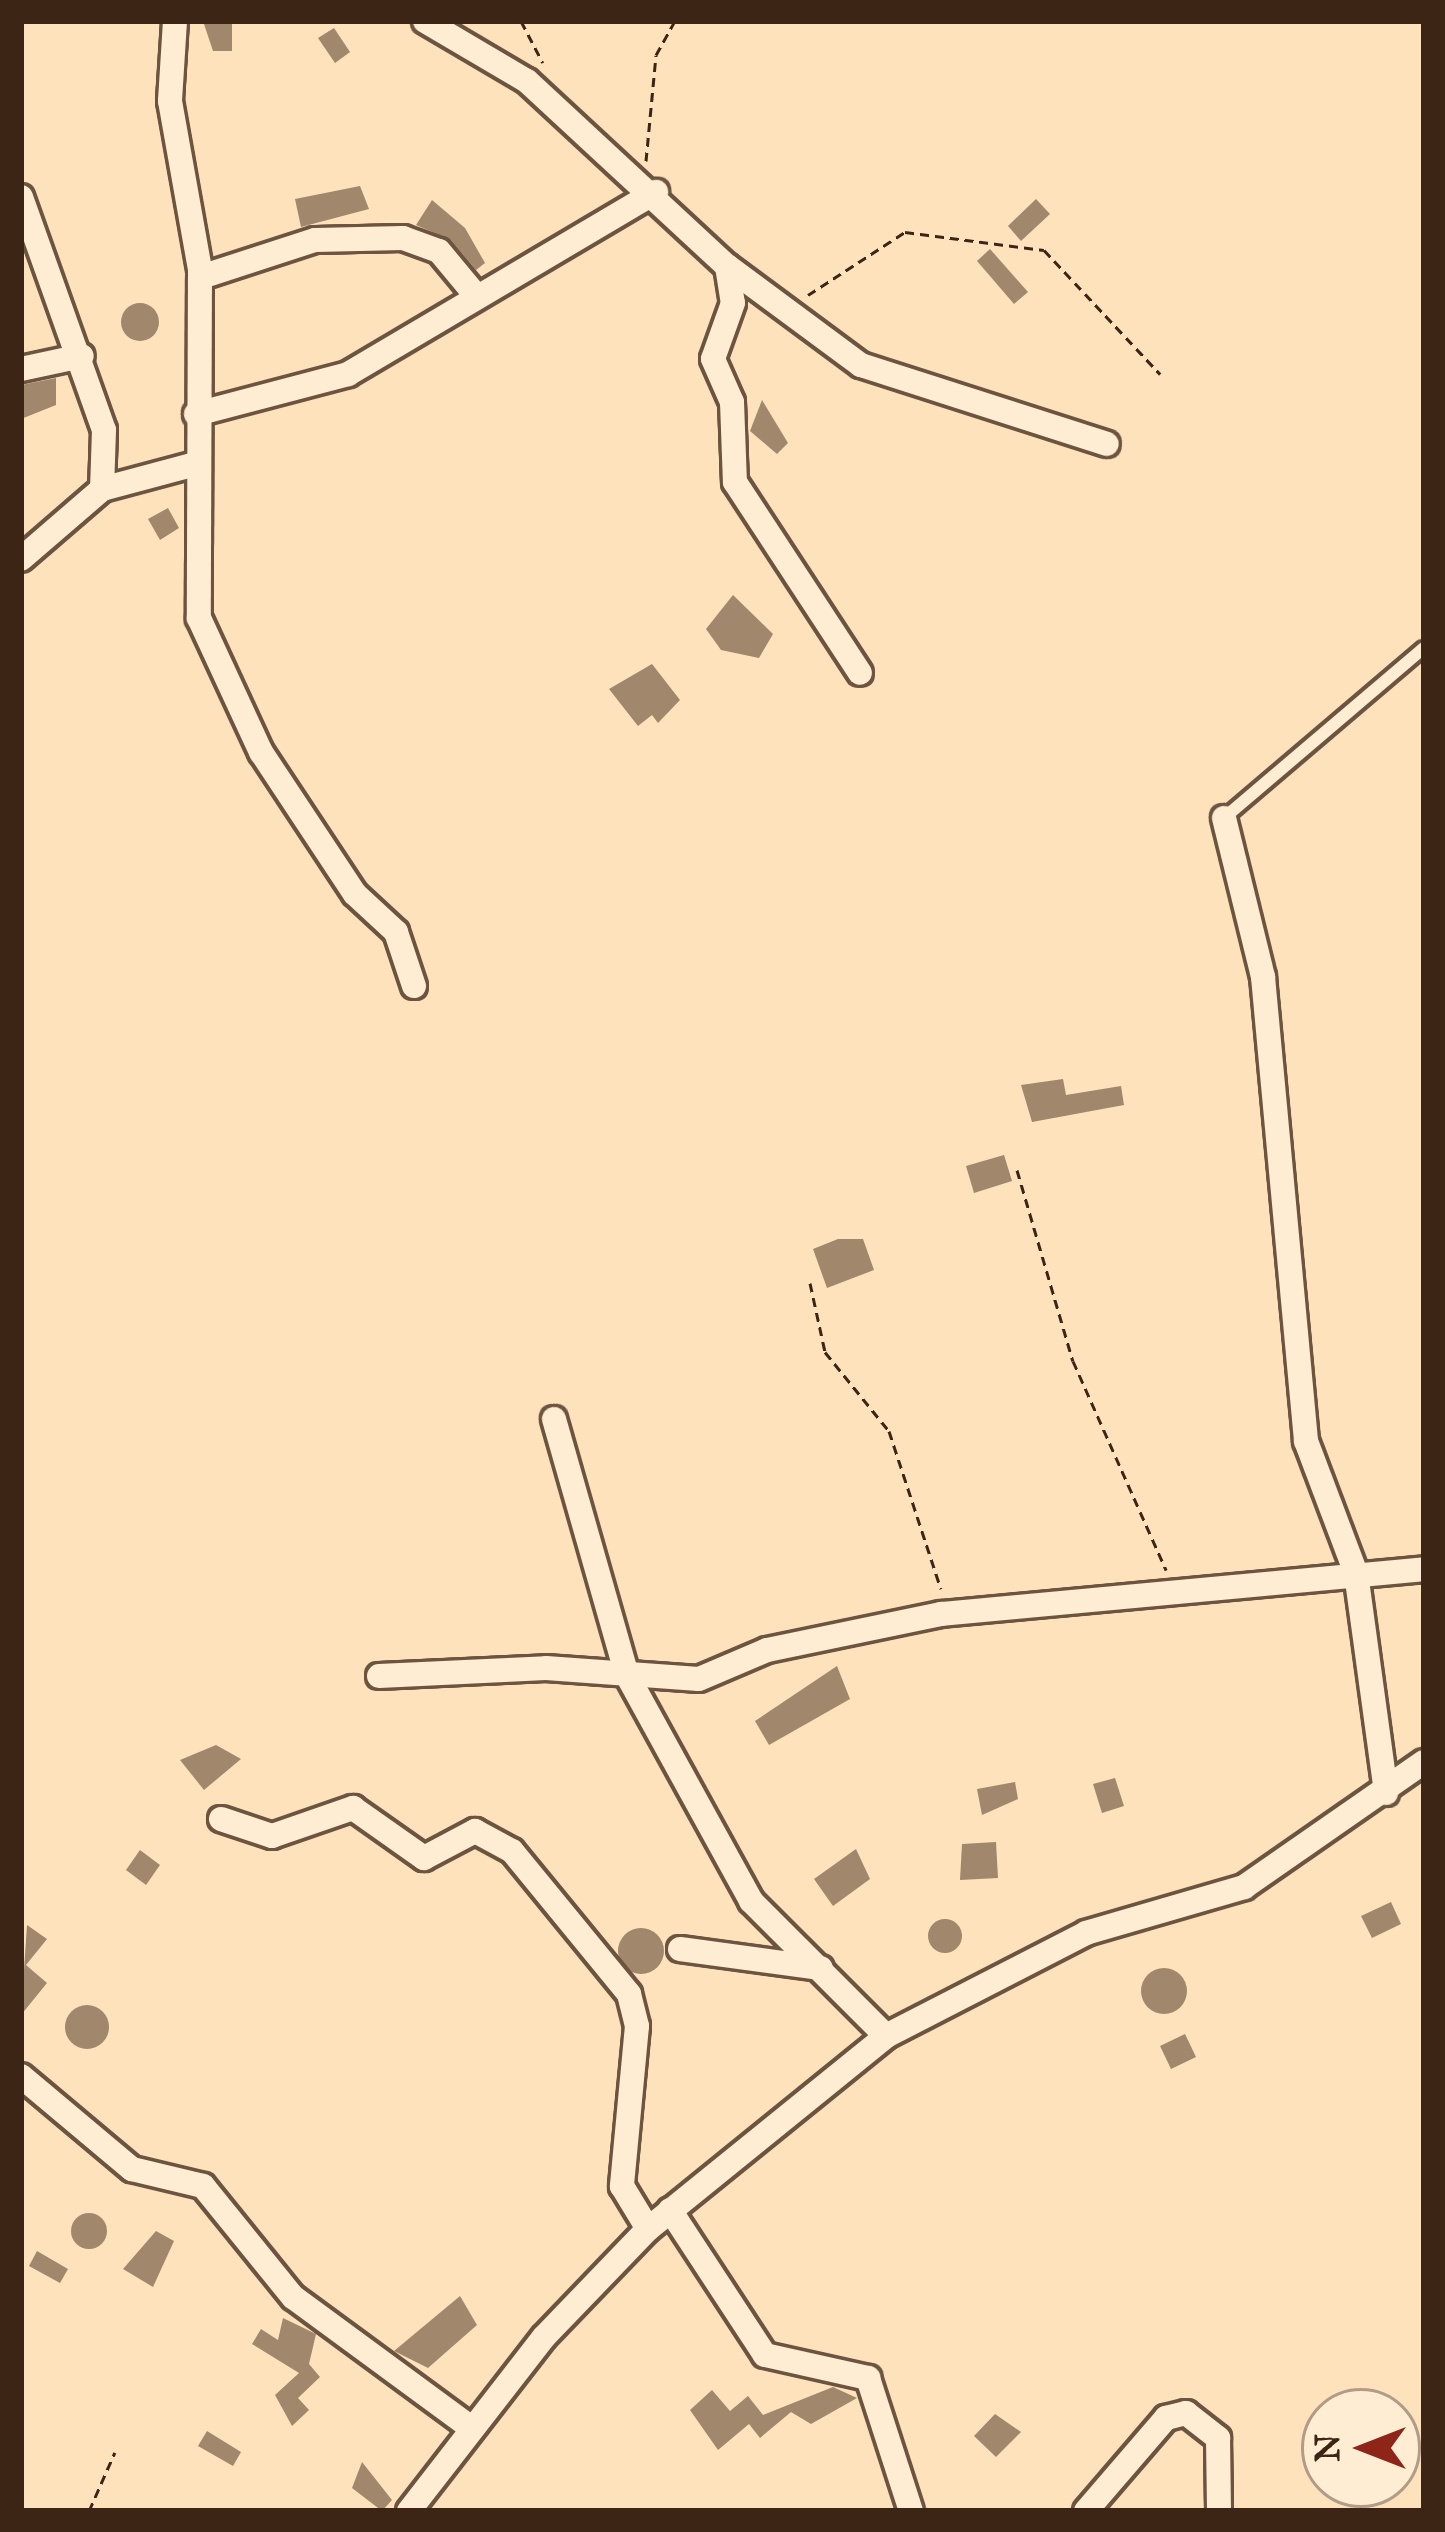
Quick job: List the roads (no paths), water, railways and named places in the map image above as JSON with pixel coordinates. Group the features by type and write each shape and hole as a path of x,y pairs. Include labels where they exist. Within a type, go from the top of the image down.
{"street":[{"path":"175,21 170,101 201,278 197,604 216,664 341,875 396,932 414,986"},
{"path":"425,21 527,81 650,187 727,266 874,371 1107,444"},
{"path":"196,414 341,377 650,187"},
{"path":"21,197 82,356 105,437 102,489"},
{"path":"201,278 315,240 403,238 439,251 473,292"},
{"path":"727,266 733,304 713,359 732,402 736,486 860,673"},
{"path":"21,369 82,356"},
{"path":"21,559 102,489 196,464"},
{"path":"1224,818 1263,976 1306,1441 1357,1573 1386,1793"},
{"path":"554,1419 627,1675 752,1901 886,2036"},
{"path":"379,1676 700,1678 767,1650 941,1614 1163,1589 1424,1569"},
{"path":"410,2511 470,2427 648,2230 886,2036 1086,1933 1244,1886 1386,1793 1424,1762"},
{"path":"221,1819 272,1836 353,1808 424,1858 475,1831 512,1851 629,1994 637,2026 622,2186 648,2230"},
{"path":"680,1949 823,1969"},
{"path":"21,2076 132,2169 203,2186 293,2297 470,2427"},
{"path":"670,2210 765,2355 868,2378 910,2511"},
{"path":"1087,2511 1166,2418 1186,2413 1218,2438 1219,2511"}],"lane":[{"path":"1224,818 1424,648"}]}
